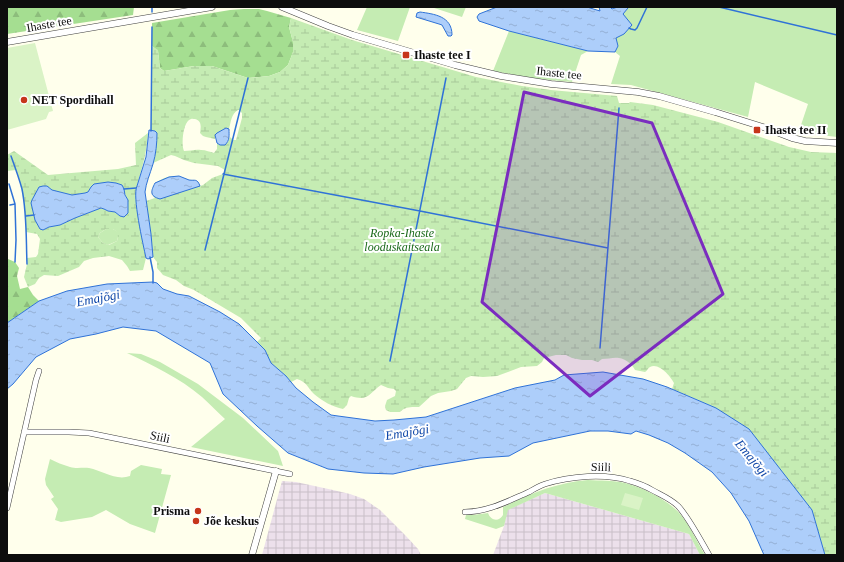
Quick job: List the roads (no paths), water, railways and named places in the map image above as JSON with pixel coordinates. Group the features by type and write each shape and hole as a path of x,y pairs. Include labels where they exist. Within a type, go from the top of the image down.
{"street":[{"name":"Ihaste tee","path":"7,42 212,7"},
{"name":"Ihaste tee","path":"282,7 354,35 455,65 497,75 551,84 625,90 659,96 715,112 792,138 804,141 837,143"},
{"path":"7,508 39,371"},
{"name":"Siili","path":"24,432 88,433 290,474"},
{"path":"252,555 276,472"},
{"name":"Siili","path":"465,512 494,507 544,484 578,477 628,480 662,495 678,506 709,555"}],"water":[{"path":"497,7 587,7 600,11 599,7 610,7 612,9 624,7 628,8 623,14 632,25 624,34 616,38 618,46 615,52 588,51 509,31 479,21 477,17 479,14"},
{"path":"420,12 436,15 446,20 451,29 452,35 448,36 442,25 416,17 417,13"},
{"path":"226,128 229,129 227,143 225,145 220,145 217,143 215,135"},
{"path":"149,130 157,133 157,145 145,192 153,257 148,259 146,258 141,232 136,191 146,157"},
{"path":"179,176 197,181 200,186 160,199 153,195 152,191 155,183 169,177"},
{"path":"108,182 122,185 124,189 128,200 128,213 124,217 115,212 101,208 60,225 43,230 40,229 35,220 31,203 39,187 47,186 52,190 72,195 88,192 94,184"},
{"name":"Emajõgi","path":"157,283 163,289 189,296 239,324 265,350 271,363 286,376 296,388 331,415 375,421 426,417 515,388 555,380 564,375 603,372 643,379 667,387 716,408 749,429 812,510 825,555 764,555 749,521 731,493 712,472 668,443 636,431 631,434 608,431 590,431 533,443 509,456 480,458 424,467 393,474 364,473 328,469 288,453 223,394 210,363 156,331 123,327 70,339 36,357 7,389 7,323 39,301 67,291 107,284"}],"waterway":[{"path":"152,7 152,12"},
{"path":"629,28 635,30 637,28 647,7"},
{"path":"719,7 837,35"},
{"path":"151,131 152,27"},
{"path":"205,250 248,78"},
{"path":"390,361 446,78"},
{"path":"600,348 619,108"},
{"path":"11,156 24,198 27,264"},
{"path":"223,174 608,248"},
{"path":"9,184 15,204 10,205"},
{"path":"124,189 136,188"},
{"path":"15,204 15,262"},
{"path":"26,216 34,215"},
{"path":"150,257 153,272 153,283"}],"place":[{"name":"Ihaste tee I","path":"406,55"},
{"name":"NET Spordihall","path":"24,100"},
{"name":"Ihaste tee II","path":"757,130"},
{"name":"Prisma","path":"198,511"},
{"name":"Jõe keskus","path":"196,521"}],"park label":[{"name":"Ropka-Ihaste looduskaitseala","path":"402,240"}]}
